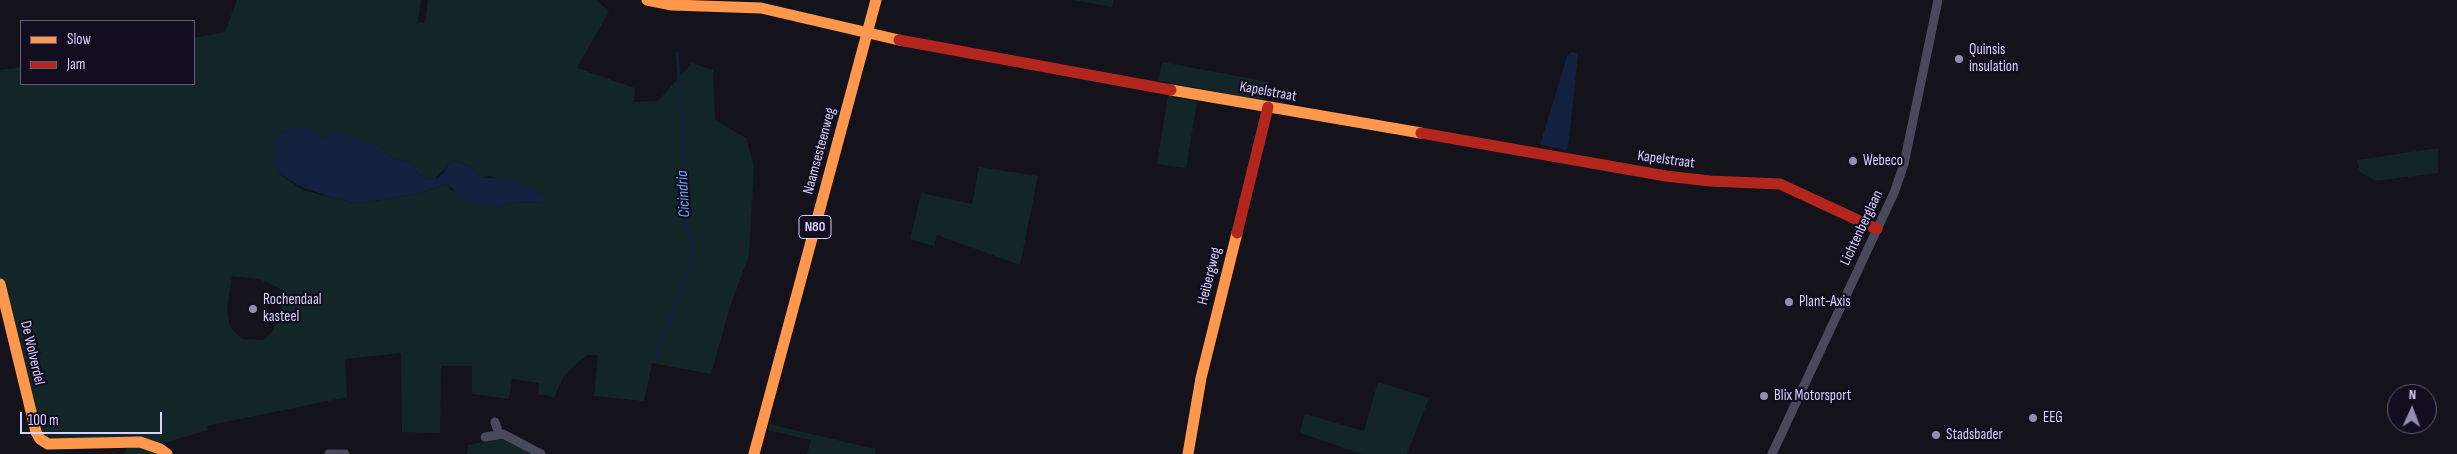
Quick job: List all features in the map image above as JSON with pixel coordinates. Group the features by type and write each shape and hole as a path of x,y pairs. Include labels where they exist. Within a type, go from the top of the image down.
{"street":[{"name":"Kapelstraat","path":"647,0 672,5 752,7 867,34 1268,107 1666,176 1710,181 1780,184 1877,228"},
{"name":"Naamsesteenweg","path":"754,454 876,0"},
{"name":"Lichtenberglaan","path":"1772,454 1877,228 1904,164 1938,0"},
{"name":"Heibergweg","path":"1188,454 1201,378 1268,107"},
{"name":"De Wolverdel","path":"0,284 36,432 40,439 48,444 147,444 167,454"},
{"path":"495,422 499,434"},
{"path":"485,437 503,434 541,454"},
{"path":"329,454 345,454"}],"green space":[{"path":"237,0 421,0 418,22 425,23 428,0 596,0 609,11 577,68 635,88 634,102 658,101 692,63 713,70 715,120 746,138 754,166 749,255 730,307 711,374 652,363 644,401 594,396 598,355 588,355 564,376 554,397 538,394 539,383 512,379 509,399 472,394 472,366 441,366 440,433 402,432 401,353 345,359 347,397 206,426 208,430 161,444 56,441 41,436 0,281 0,70 20,67 20,85 195,85 195,38 225,32","holes":["290,130 307,130 323,138 331,134 380,146 392,158 411,163 418,174 427,178 435,179 449,163 455,161 471,167 480,178 490,176 542,194 543,202 513,203 502,207 451,190 446,184 417,194 357,204 303,190 278,173 280,133","232,276 259,279 287,292 273,331 263,340 242,339 230,327 227,309"]},
{"path":"1074,0 1114,0 1112,7"},
{"path":"1162,62 1269,82 1268,97 1262,100 1159,81"},
{"path":"1168,96 1197,102 1186,168 1157,164"},
{"path":"2438,148 2438,173 2375,181 2360,172 2357,160"},
{"path":"979,167 1038,176 1020,265 937,235 934,246 910,239 921,193 972,204"},
{"path":"1378,382 1429,398 1407,454 1362,454 1300,433 1305,414 1364,431"},
{"path":"769,424 875,449 875,454 807,454 811,440 768,430"},
{"path":"502,439 531,454 467,454 468,445"},
{"path":"127,446 141,446 156,454 124,454"}],"water":[{"path":"1571,52 1576,53 1578,57 1568,148 1566,150 1540,145 1567,56"},
{"path":"304,127 323,138 340,132 380,146 392,158 411,163 418,174 427,178 435,179 442,175 449,163 455,161 471,167 480,177 509,179 542,194 545,199 543,202 513,203 502,207 483,206 466,200 446,184 417,194 357,204 330,197 304,188 278,173 274,161 273,144 280,133 293,128"}],"waterway":[{"name":"Cicindria","path":"657,357 659,343 668,327 688,271 692,251 691,236 686,226 677,53"}],"traffic: slow":[{"path":"647,0 672,5 761,8 899,40"},
{"path":"754,454 876,0"},
{"path":"1171,90 1421,133"},
{"path":"1188,454 1201,378 1237,233"},
{"path":"0,284 36,432 40,439 48,444 140,442 160,449 167,454"}],"traffic: jam":[{"path":"899,40 1171,90"},
{"path":"1237,233 1268,107"},
{"path":"1421,133 1666,176 1710,181 1780,184 1877,229"}],"place":[{"name":"Quinsis insulation","path":"1959,59"},
{"name":"Webeco","path":"1853,161"},
{"name":"Plant-Axis","path":"1789,302"},
{"name":"Rochendaal kasteel","path":"253,309"},
{"name":"Blix Motorsport","path":"1764,396"},
{"name":"EEG","path":"2033,418"},
{"name":"Stadsbader","path":"1936,435"}]}
